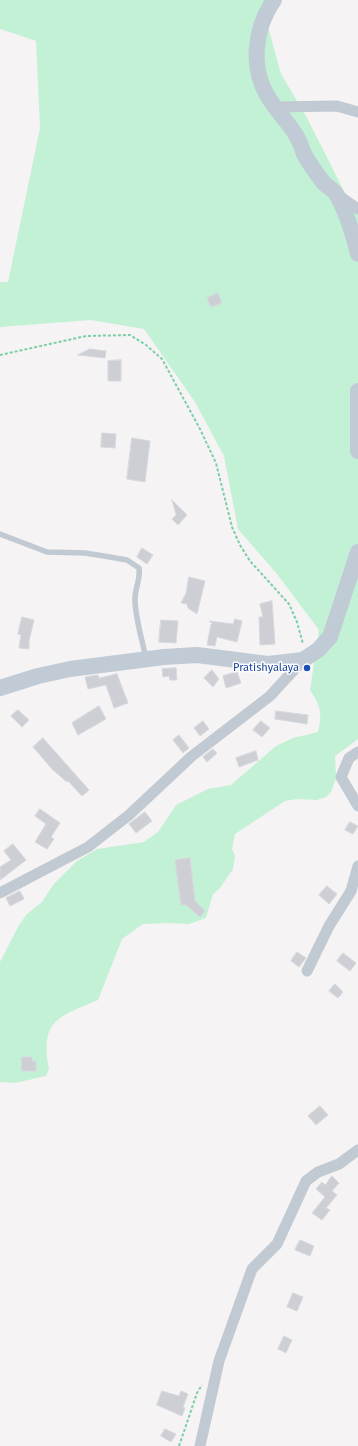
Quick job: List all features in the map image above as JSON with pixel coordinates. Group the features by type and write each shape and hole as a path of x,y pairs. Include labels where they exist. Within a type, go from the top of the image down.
{"main road":[{"path":"274,0 261,24 258,40 257,56 261,83 275,107 298,137 304,154 314,170 324,183 336,193 351,228 358,254"},
{"path":"358,391 358,451"},
{"path":"0,688 38,676 70,669 147,659 197,655 268,664 305,659 330,637 358,552"}],"street":[{"path":"275,107 337,106 358,112"},
{"path":"336,193 358,209"},
{"path":"0,893 88,848 129,815 192,756 270,696 305,659"},
{"path":"358,752 349,758 341,777 358,806"},
{"path":"307,971 329,926 351,891 358,866"},
{"path":"200,1446 219,1361 252,1270 276,1244 306,1181 318,1172 339,1164 358,1150"}],"lane":[{"path":"0,534 47,552 85,553 104,556 127,560 139,568 140,576 136,588 135,601 147,659"}],"path":[{"path":"0,355 86,336 130,335 146,345 162,359 200,429 216,463 232,527 240,545 250,561 289,604 297,622 305,659"},
{"path":"179,1446 197,1393 206,1380"}],"green space":[{"path":"0,0 267,0 264,12 281,74 306,116 344,191 358,208 358,739 335,756 336,778 331,792 326,797 317,800 297,799 285,801 235,834 232,849 235,856 233,869 220,888 213,894 206,918 189,924 143,924 122,939 98,1000 63,1016 55,1022 50,1030 47,1040 49,1069 46,1076 15,1083 0,1082 0,962 19,925 27,914 42,902 53,885 77,861 97,849 144,842 158,832 176,805 208,789 231,785 276,746 293,738 318,732 320,710 310,690 319,630 277,574 238,529 224,456 195,402 144,329 91,320 0,327 0,282 8,282 40,128 36,41 0,29"}],"building":[{"path":"218,293 222,303 211,307 207,298"},
{"path":"90,349 106,351 105,358 78,355"},
{"path":"121,360 121,381 108,381 108,361"},
{"path":"102,433 116,434 115,448 101,447"},
{"path":"132,438 150,441 145,482 127,479"},
{"path":"172,500 187,515 178,525 172,519 176,515"},
{"path":"142,548 153,555 147,564 137,557"},
{"path":"189,577 205,581 197,614 188,608 187,604 181,603 186,593"},
{"path":"272,601 275,644 260,645 259,617 263,617 260,604"},
{"path":"22,617 34,620 29,641 29,649 19,648 21,635 18,634"},
{"path":"235,619 242,621 237,642 217,637 215,646 207,645 211,624 213,624 209,621 233,624"},
{"path":"161,620 178,621 176,643 159,642"},
{"path":"176,668 177,680 170,680 169,676 163,677 162,669"},
{"path":"212,670 219,679 213,687 204,678"},
{"path":"237,672 241,683 226,688 223,676"},
{"path":"117,674 128,703 114,708 106,685 88,689 85,677 98,675 99,678"},
{"path":"99,706 106,719 78,735 72,723"},
{"path":"18,710 29,720 22,727 11,716"},
{"path":"276,711 308,715 307,724 275,719"},
{"path":"203,721 209,729 200,736 194,728"},
{"path":"261,721 270,728 262,737 253,730"},
{"path":"179,735 189,748 183,753 173,740"},
{"path":"43,738 89,790 82,796 68,781 67,782 52,769 33,747"},
{"path":"213,749 217,753 207,762 203,757"},
{"path":"256,751 258,760 239,767 236,758"},
{"path":"40,809 60,823 51,837 54,839 47,849 35,842 46,824 35,816"},
{"path":"145,812 152,821 136,833 129,824"},
{"path":"350,822 358,826 353,834 345,830"},
{"path":"13,844 26,860 0,880 0,867 11,860 4,851"},
{"path":"190,858 195,901 205,911 200,917 186,905 181,905 175,860"},
{"path":"327,886 337,894 329,904 319,895"},
{"path":"20,891 24,899 10,906 6,898"},
{"path":"297,952 306,958 299,967 291,961"},
{"path":"343,953 356,963 350,971 337,961"},
{"path":"335,984 343,992 338,998 329,991"},
{"path":"22,1057 32,1057 32,1061 36,1061 36,1071 22,1071"},
{"path":"320,1106 328,1115 316,1125 308,1116"},
{"path":"332,1176 339,1183 332,1191 337,1195 326,1208 330,1210 322,1220 312,1213 325,1197 316,1189 322,1182 325,1185"},
{"path":"300,1240 314,1246 310,1256 295,1250"},
{"path":"293,1293 303,1297 297,1311 287,1307"},
{"path":"284,1336 292,1340 286,1353 278,1349"},
{"path":"162,1391 179,1396 181,1391 188,1394 183,1407 185,1408 182,1416 157,1405"},
{"path":"165,1429 176,1434 171,1442 161,1436"}],"place":[{"name":"Pratishyalaya","path":"307,668"}]}
